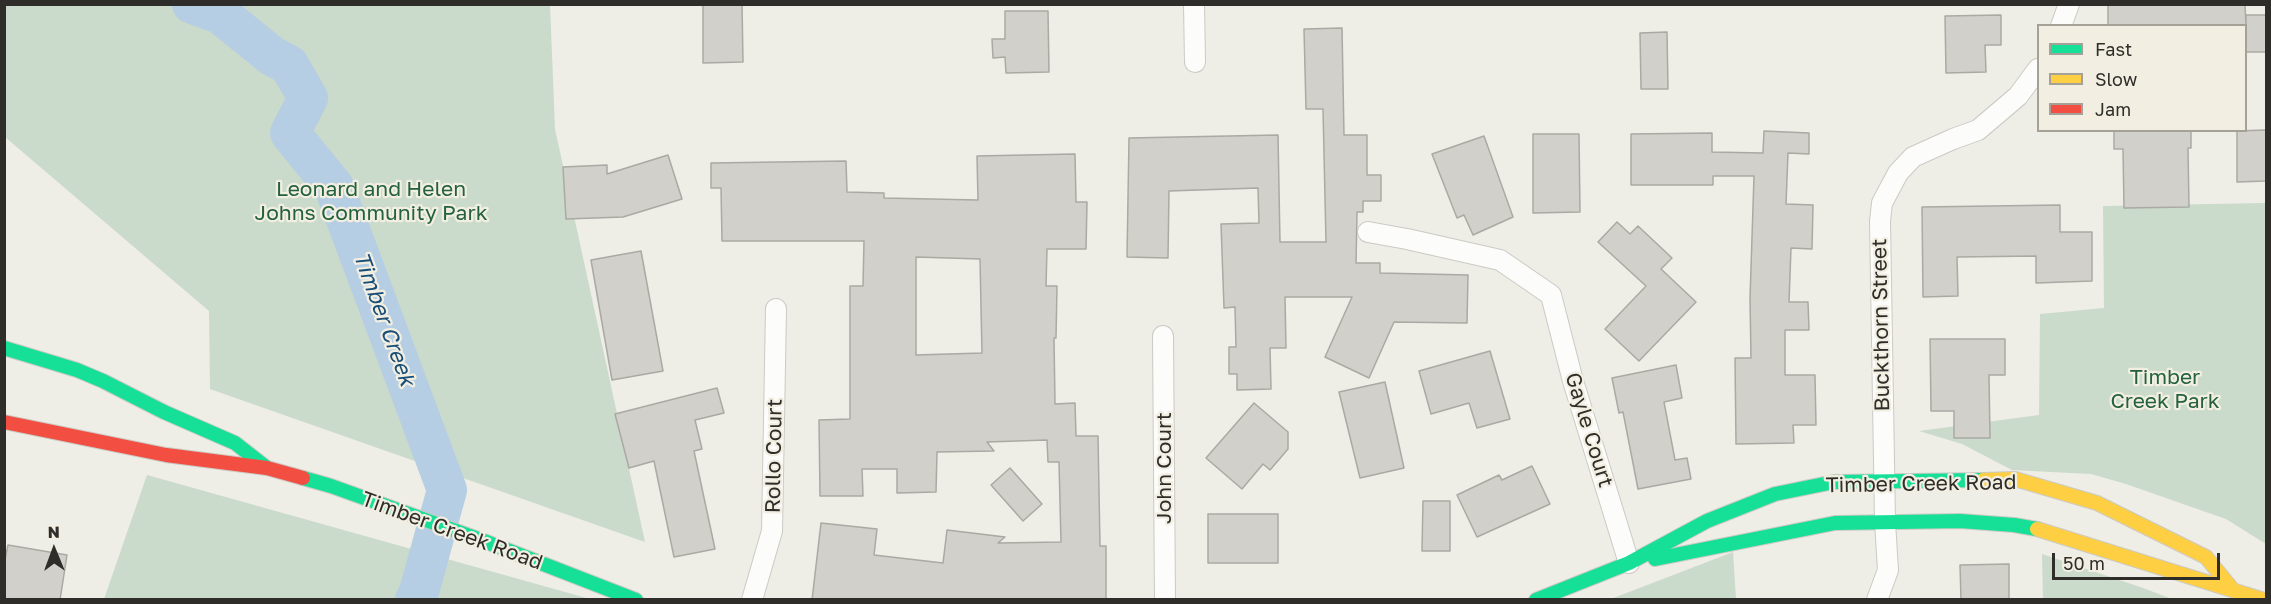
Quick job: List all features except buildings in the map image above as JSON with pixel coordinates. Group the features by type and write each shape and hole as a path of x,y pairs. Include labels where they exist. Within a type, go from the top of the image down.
{"street":[{"path":"1194,4 1195,62"},
{"path":"2062,24 2069,4"},
{"name":"Buckthorn Street","path":"1877,600 1888,570 1884,481 1880,221 1882,202 1898,173 1913,158 1978,130 2018,96 2037,70"},
{"name":"Gayle Court","path":"1368,232 1500,260 1551,295 1573,381 1629,564"},
{"name":"Rollo Court","path":"752,600 772,531 776,309"},
{"name":"John Court","path":"1163,336 1165,600"},
{"name":"Timber Creek Road","path":"4,348 77,370 103,381 164,412 235,443 267,468"},
{"name":"Timber Creek Road","path":"4,422 166,455 267,468 331,486 484,541 636,600"},
{"name":"Timber Creek Road","path":"1536,600 1629,564 1707,521 1775,494 1834,482 2016,479 2097,503 2167,536 2206,557 2233,590"},
{"name":"Timber Creek Road","path":"1629,564 1815,526 1960,521 2014,525 2046,531 2264,600"}],"green space":[{"name":"Leonard and Helen Johns Community Park","path":"5,5 550,5 555,129 645,542 210,389 209,311 5,137"},
{"name":"Timber Creek Park","path":"2266,203 2266,544 2226,519 2126,484 2091,474 2012,470 1962,444 1919,431 2039,415 2040,314 2104,308 2103,206"},
{"path":"147,475 590,599 104,599"},
{"path":"1733,552 1736,599 1611,599"},
{"path":"2042,554 2143,588 2172,599 2043,599"}],"waterway":[{"name":"Timber Creek","path":"192,4 220,14 272,56 289,65 308,98 290,133 334,187 447,490 415,600"}],"traffic: fast":[{"path":"4,348 77,370 103,381 164,412 235,443 267,468"},
{"path":"303,478 484,541 636,600"},
{"path":"1536,600 1629,563 1707,521 1775,494 1834,482 1983,480"},
{"path":"1655,559 1835,523 1960,521 2037,529"}],"traffic: slow":[{"path":"1983,480 2015,479 2097,503 2206,557 2233,590"},
{"path":"2037,529 2264,600"}],"traffic: jam":[{"path":"4,422 166,455 267,468 303,478"}]}
